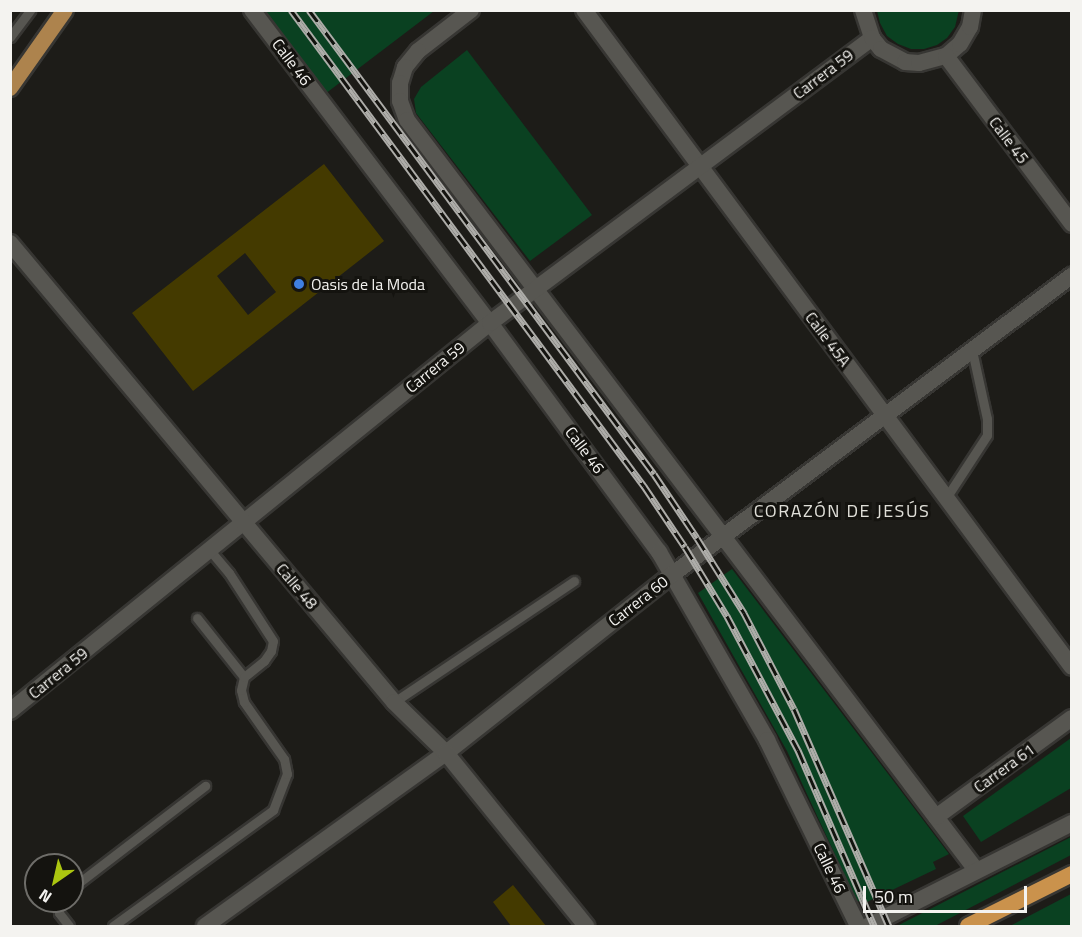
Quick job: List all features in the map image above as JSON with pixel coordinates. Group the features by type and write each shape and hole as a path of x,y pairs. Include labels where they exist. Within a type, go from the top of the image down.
{"highway":[{"path":"968,927 1071,874"}],"main road":[{"path":"10,88 65,10"}],"street":[{"name":"Calle 46","path":"252,10 641,524 673,574 767,740 858,927"},
{"path":"471,10 418,51 405,67 400,83 400,101 407,120 976,870"},
{"name":"Calle 45A","path":"584,10 1071,667"},
{"path":"863,10 872,38 881,49 906,62 919,63 946,56 970,27 973,10"},
{"name":"Carrera 59","path":"10,711 490,323 872,38"},
{"name":"Calle 45","path":"946,56 1071,224"},
{"name":"Calle 48","path":"10,243 394,702 446,753 586,927"},
{"name":"Carrera 60","path":"205,927 446,753 673,574 1071,276"},
{"name":"Carrera 61","path":"936,818 1071,718"},
{"path":"868,927 1071,823"}],"lane":[{"path":"10,37 30,10"},
{"path":"946,498 987,435 987,419 972,350"},
{"path":"114,927 273,810 287,774 284,759 244,702 241,690 244,676 264,661 271,651 273,640 210,550"},
{"path":"394,702 574,580"},
{"path":"197,618 244,676"},
{"path":"84,879 205,786"},
{"path":"59,913 69,927"}],"green space":[{"path":"959,10 955,27 947,38 937,45 924,49 911,49 887,36 877,11"},
{"path":"260,11 434,11 325,94"},
{"path":"467,50 592,215 530,261 416,113 414,99 421,87"},
{"path":"732,569 949,854 933,862 936,869 867,902 865,898 857,902 787,751 698,593"},
{"path":"1071,738 1071,788 981,842 963,816"},
{"path":"1071,837 1071,855 935,926 897,926"},
{"path":"1071,894 1071,925 1010,926"}],"building":[{"name":"Oasis de la Moda","path":"324,164 384,241 193,391 132,313","holes":["245,253 276,292 248,315 217,276"]},
{"path":"513,885 546,926 511,926 493,902"}],"railway":[{"path":"291,10 644,486 685,547 727,616 798,750 874,926"},
{"path":"309,10 654,474 697,538 744,613 794,709 889,926"}],"place":[{"name":"Oasis de la Moda","path":"299,284"}],"district":[{"name":"CORAZÓN DE JESÚS","path":"842,511"}]}
